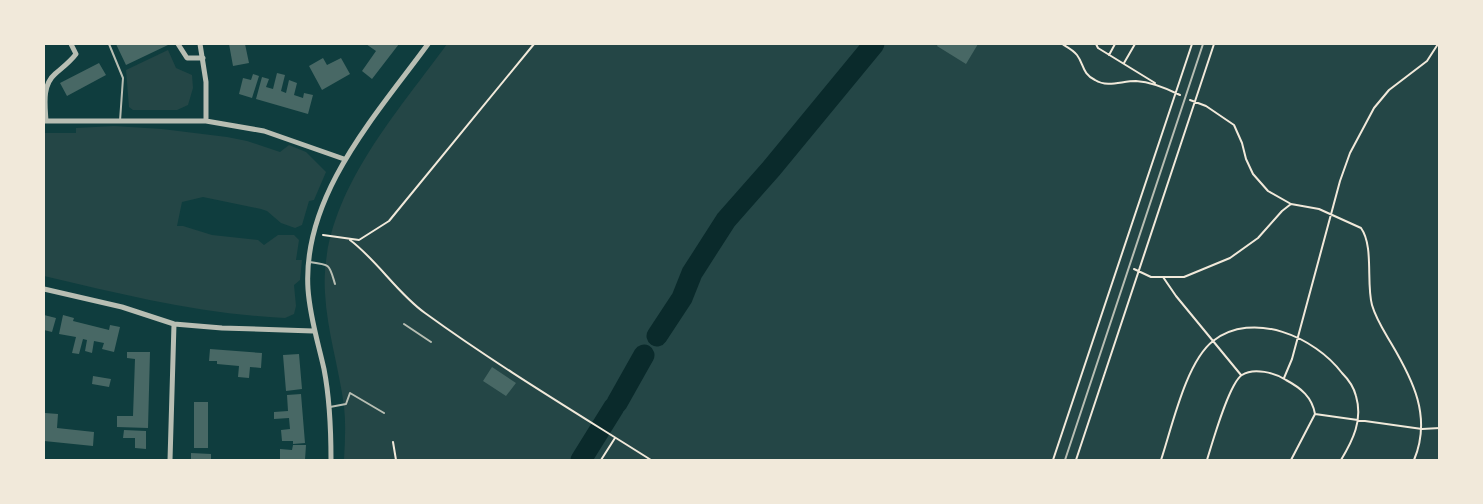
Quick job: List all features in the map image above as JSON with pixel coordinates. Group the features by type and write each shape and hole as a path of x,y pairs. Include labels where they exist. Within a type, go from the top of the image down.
{"street":[{"path":"71,44 76,54 66,67 54,75 48,83 45,94 45,121 206,120 264,131 344,159"},
{"path":"178,44 187,58 203,58"},
{"path":"200,44 203,58 206,120"},
{"path":"331,460 330,407 324,369 313,331 308,287 309,262 315,233 321,210 344,159 428,44"},
{"path":"44,289 122,307 174,324 313,331"},
{"path":"170,460 174,324"}],"lane":[{"path":"109,44 123,78 120,120"},
{"path":"1065,460 1203,44"},
{"path":"309,262 330,267 335,284"},
{"path":"404,324 431,342"},
{"path":"330,407 346,404 350,393 384,413"}],"path":[{"path":"315,233 359,240 395,215 534,44"},
{"path":"1062,44 1075,53 1084,73 1095,81 1104,84 1133,81 1158,85"},
{"path":"1096,44 1098,48 1158,85 1206,105 1234,125 1253,174 1269,191 1291,204 1304,205 1356,224 1365,233 1372,303 1376,315 1407,370 1419,400 1422,429 1414,460"},
{"path":"1109,55 1115,44"},
{"path":"1124,63 1135,44"},
{"path":"1053,460 1192,44"},
{"path":"1076,460 1214,44"},
{"path":"1284,378 1298,338 1344,167 1374,108 1389,90 1426,61 1438,44"},
{"path":"1129,267 1151,277 1184,277 1213,266 1238,253 1258,238 1291,204"},
{"path":"350,240 425,313 651,460"},
{"path":"1163,277 1241,375"},
{"path":"1161,460 1192,368 1213,341 1239,328 1256,327 1298,338 1329,358 1349,381 1356,394 1358,419 1356,431 1341,460"},
{"path":"1207,460 1231,389 1241,375 1255,371 1284,378 1306,393 1311,400 1316,414 1291,460"},
{"path":"1316,414 1422,429 1440,428"},
{"path":"601,460 615,438"},
{"path":"393,442 396,460"}],"shaded area":[{"path":"447,44 1439,44 1439,460 344,460 344,406 325,293 326,258 334,224 347,191 364,160"},
{"path":"168,50 176,68 192,75 193,88 188,105 177,110 133,110 129,107 126,70"},
{"path":"114,126 227,137 280,152 289,145 306,152 326,172 314,200 309,201 302,225 295,228 281,223 267,211 261,209 203,197 182,202 177,226 212,235 258,240 264,245 278,235 294,235 299,240 296,260 302,260 300,280 294,285 296,306 294,314 285,318 193,308 44,276 44,133 76,133 76,128"}],"building":[{"path":"116,44 167,44 168,45 126,65"},
{"path":"229,44 245,44 249,63 233,66"},
{"path":"366,44 399,44 372,79 362,71 376,51"},
{"path":"938,44 978,44 966,64 937,46"},
{"path":"323,58 327,65 341,58 350,74 322,90 309,66"},
{"path":"99,63 106,75 67,96 60,83"},
{"path":"277,73 285,75 281,91 286,93 289,80 297,83 294,95 303,98 304,93 313,95 308,114 256,99 262,77 269,79 266,87 273,89"},
{"path":"253,74 259,76 252,98 239,94 243,78 251,80"},
{"path":"44,315 56,318 52,332 44,330"},
{"path":"63,315 74,318 73,321 109,330 110,325 120,327 114,352 102,349 104,343 94,341 92,353 85,351 87,340 83,339 79,354 72,353 76,337 59,334"},
{"path":"210,349 262,353 261,368 250,367 249,378 238,377 239,366 209,361"},
{"path":"127,352 150,352 148,428 117,427 117,416 133,416 135,359 127,358"},
{"path":"299,354 302,389 286,391 283,355"},
{"path":"492,367 516,383 506,396 483,381"},
{"path":"93,376 111,379 109,387 92,384"},
{"path":"301,394 305,443 293,444 293,441 282,441 281,430 290,429 289,418 274,419 274,412 288,411 287,395"},
{"path":"194,402 208,402 208,448 194,448"},
{"path":"45,413 58,414 57,428 94,432 93,446 44,441"},
{"path":"124,430 146,431 146,449 135,448 135,438 123,438"},
{"path":"293,445 306,445 305,460 280,460 280,449 292,450"},
{"path":"191,453 211,454 211,460 191,460"}],"waterway":[{"path":"657,336 682,298 692,273 726,220 874,44"},
{"path":"617,403 644,355"},
{"path":"581,460 614,407"}]}
